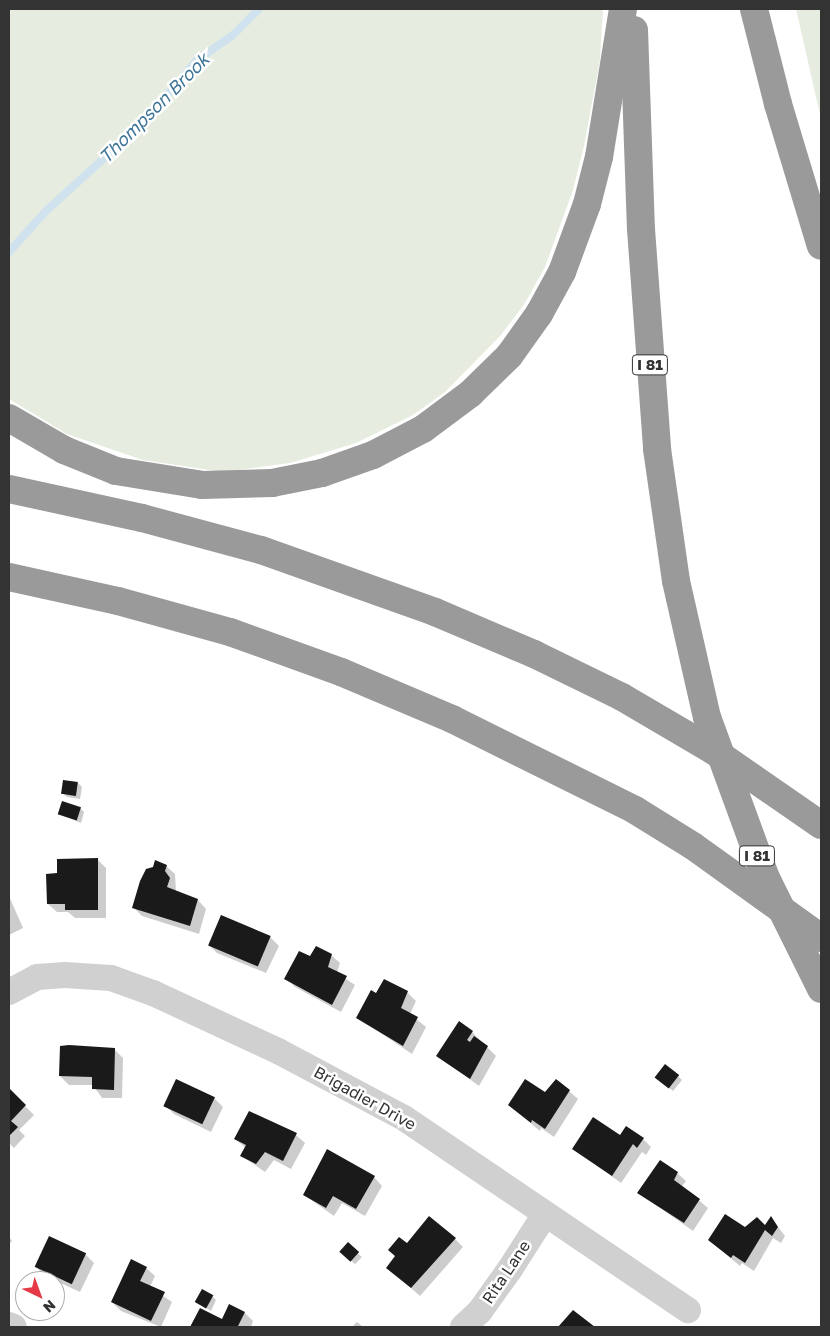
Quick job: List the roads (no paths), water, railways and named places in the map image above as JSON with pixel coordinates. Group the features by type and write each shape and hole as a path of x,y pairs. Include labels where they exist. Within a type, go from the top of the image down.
{"highway":[{"path":"9,418 64,450 116,471 202,486 272,483 322,473 373,455 423,429 470,394 509,356 539,314 562,272 587,204 599,157 623,9"},
{"name":"I 81","path":"634,9 641,229 657,449 676,581 708,717 766,878 821,989"},
{"path":"754,9 780,113 821,246"},
{"path":"9,488 142,518 260,550 435,612 534,654 622,697 714,751 821,825"},
{"path":"9,577 118,601 230,632 341,672 444,715 515,748 635,810 693,846 821,938"}],"street":[{"name":"Brigadier Drive","path":"9,992 37,977 66,975 111,978 153,994 278,1051 404,1118 688,1310"},
{"name":"Rita Lane","path":"463,1327 480,1311 510,1269 545,1214"},
{"path":"9,1325 14,1327"}],"waterway":[{"name":"Thompson Brook","path":"9,252 46,211 146,120 196,61 233,35 259,9"}]}
